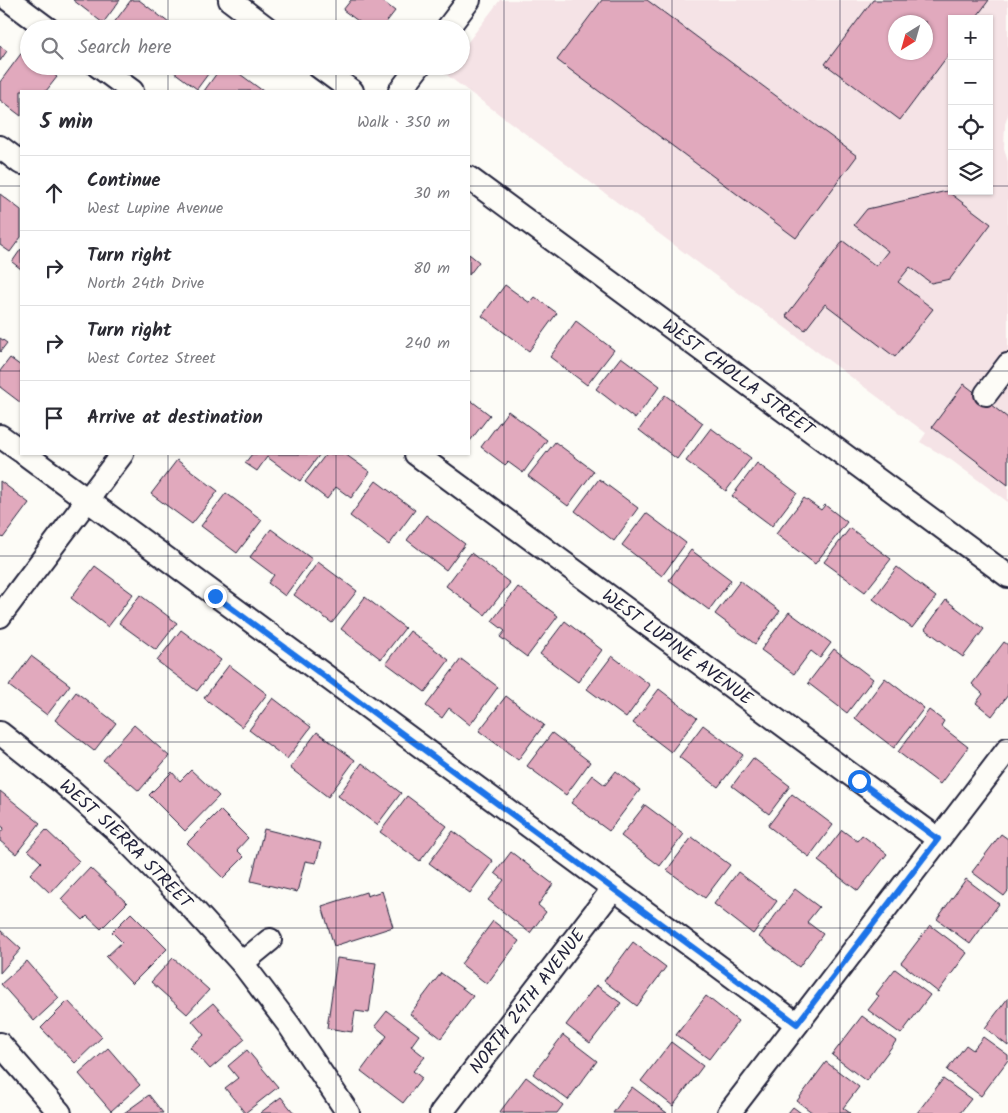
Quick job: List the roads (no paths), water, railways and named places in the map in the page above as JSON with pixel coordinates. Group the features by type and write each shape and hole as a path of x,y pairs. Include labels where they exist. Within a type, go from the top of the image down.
{"street":[{"path":"8,0 36,20"},
{"path":"230,0 256,20"},
{"path":"454,20 468,0"},
{"path":"110,75 131,90"},
{"path":"330,75 351,90"},
{"path":"401,90 412,75"},
{"path":"0,147 20,162"},
{"name":"WEST CHOLLA STREET","path":"470,179 1008,576"},
{"path":"986,394 1008,365"},
{"path":"0,436 20,450"},
{"path":"26,455 797,1024"},
{"path":"0,616 121,455"},
{"name":"WEST LUPINE AVENUE","path":"417,455 938,839"},
{"name":"WEST SIERRA STREET","path":"0,734 63,783 118,832 242,963 289,1025 348,1113"},
{"path":"729,1113 1008,749"},
{"name":"NORTH 24TH AVENUE","path":"442,1113 613,890"},
{"path":"242,963 270,940"},
{"path":"0,1044 60,1113"}]}
